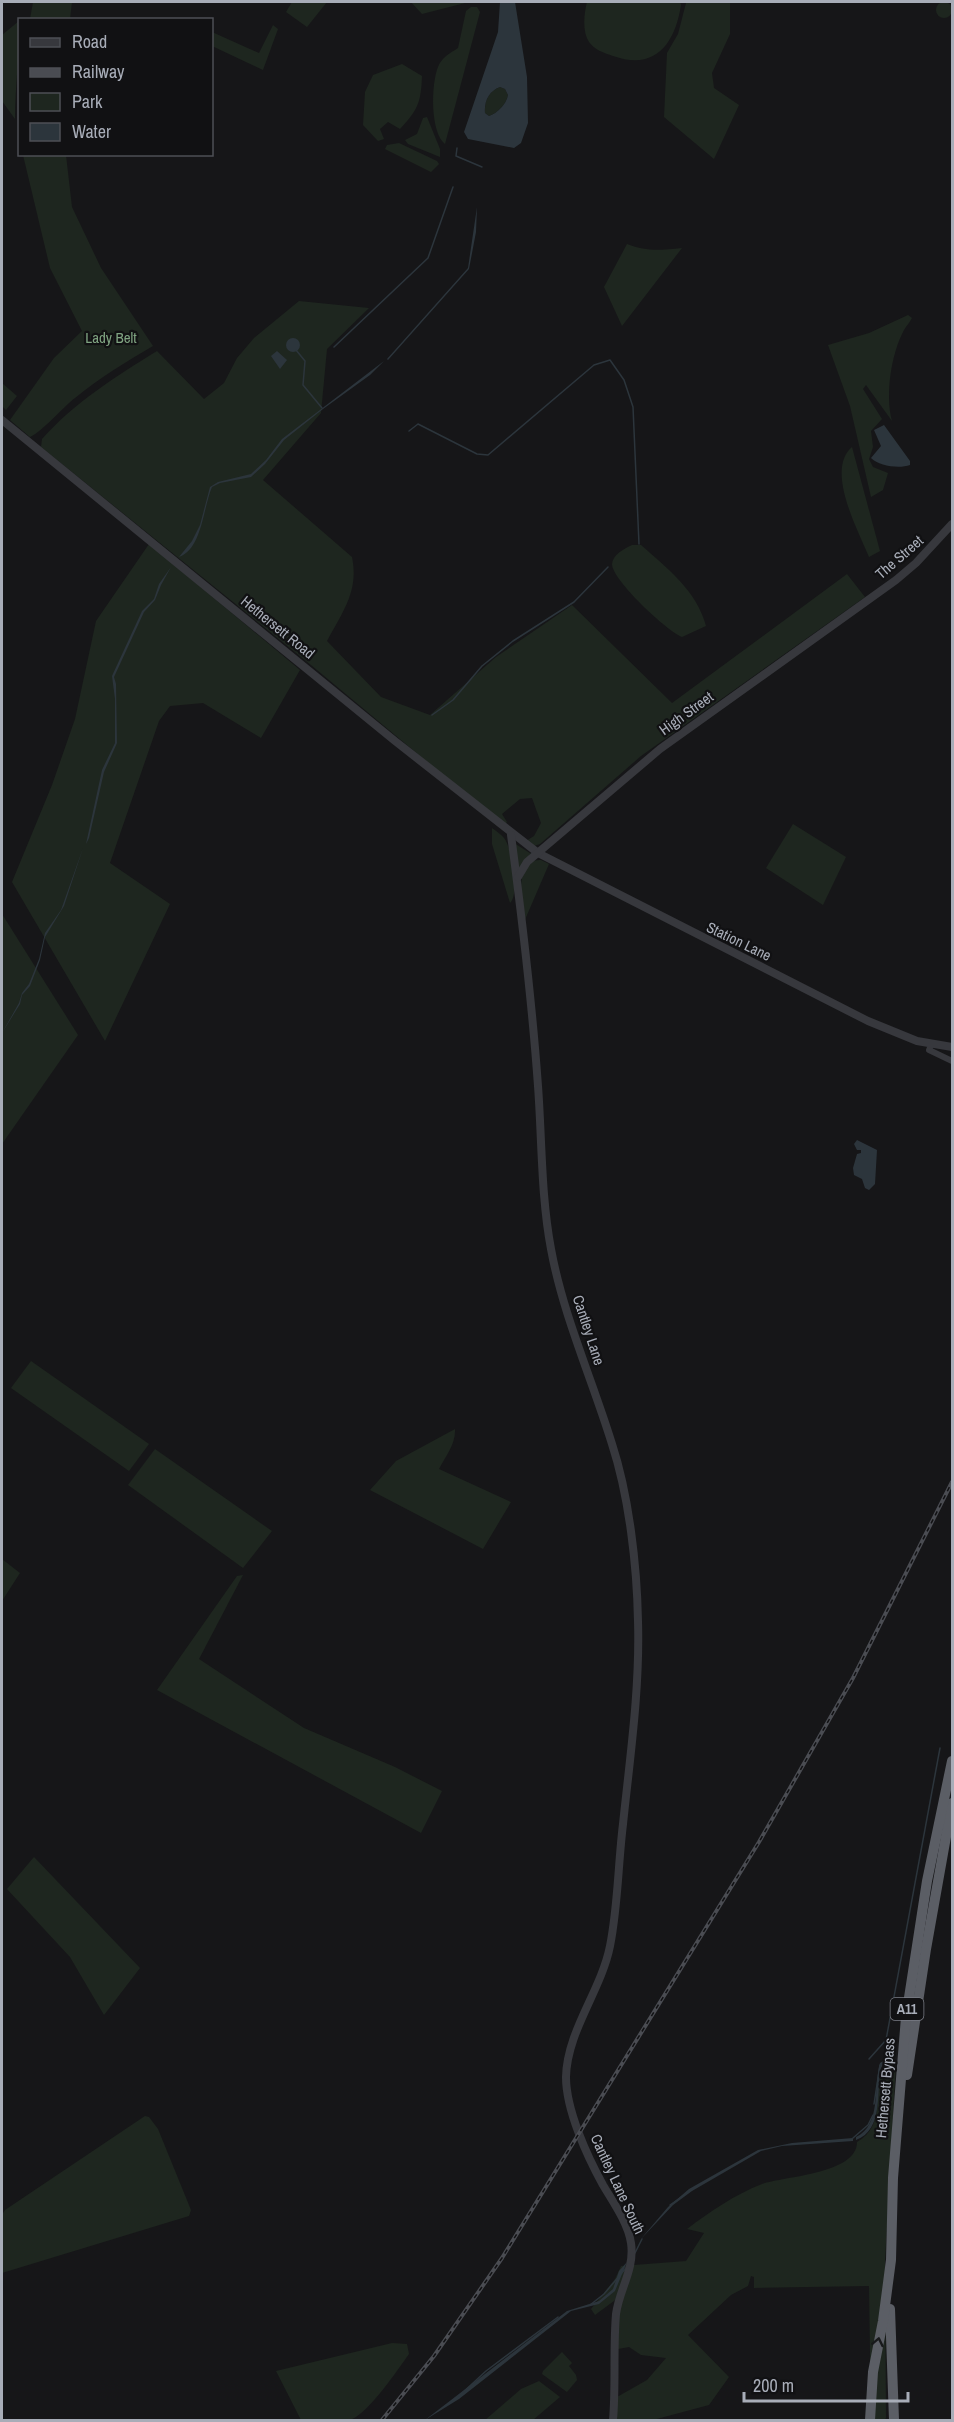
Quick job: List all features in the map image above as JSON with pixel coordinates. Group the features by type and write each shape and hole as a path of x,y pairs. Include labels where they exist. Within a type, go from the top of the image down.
{"highway":[{"name":"Hethersett Bypass","path":"870,2421 873,2372 891,2260 894,2166 906,2017 927,1881 952,1761"},
{"name":"Hethersett Bypass","path":"894,2421 890,2291 904,2094 926,1949 952,1803"}],"street":[{"name":"Hethersett Road","path":"2,420 511,835 538,853"},
{"name":"The Street","path":"859,606 916,563 952,524"},
{"name":"High Street","path":"538,853 660,749 859,606"},
{"name":"Cantley Lane","path":"511,835 535,1049 546,1211 551,1250 565,1303 613,1447 621,1478 631,1541 638,1617 638,1653 627,1787"},
{"path":"517,878 527,862 538,853"},
{"name":"Station Lane","path":"538,853 868,1021 894,1033 931,1045 952,1047"},
{"name":"Station Lane","path":"931,1045 929,1050 952,1061"},
{"name":"Cantley Lane South","path":"613,2421 616,2311 630,2269 631,2248 628,2232 595,2171 581,2136 568,2096 566,2082 570,2054 604,1968 614,1926 627,1787"}],"green space":[{"path":"33,2 72,2 70,18 30,18"},
{"path":"292,2 327,2 307,27 286,12"},
{"path":"411,2 469,2 422,14"},
{"path":"587,2 680,2 681,5 674,32 660,51 651,57 628,60 603,52 589,42 584,28"},
{"path":"688,2 730,3 730,34 712,73 714,88 739,105 714,159 664,117 667,53 678,34"},
{"path":"941,2 947,2 952,10 950,16 941,18 936,13 936,7"},
{"path":"471,7 477,7 480,12 445,144 440,138 434,119 434,85 438,67 446,56 458,48 466,11"},
{"path":"18,22 15,119 2,101 2,35"},
{"path":"273,25 278,29 263,70 213,46 213,32 259,53"},
{"path":"402,64 422,76 421,93 415,111 400,129 388,122 380,129 384,139 378,141 363,125 365,92 373,75"},
{"path":"500,87 505,89 507,98 498,111 489,116 485,113 486,101 493,91"},
{"path":"427,117 440,149 440,157 408,144 405,140 417,134 423,118"},
{"path":"399,143 439,164 431,172 385,149 387,145"},
{"name":"Lady Belt","path":"23,156 66,156 72,207 101,268 153,346 94,384 30,437 10,420 54,358 82,331 50,268"},
{"path":"627,244 661,250 682,248 622,326 604,287"},
{"path":"299,301 369,308 327,349 321,413 263,480 352,557 354,569 351,591 344,610 327,641 381,697 430,715 496,657 572,605 672,703 847,574 865,597 641,756 540,844 534,846 526,841 534,836 541,823 532,798 520,799 502,814 507,822 504,826 311,665 41,447 42,439 68,413 157,351 204,399 224,383 237,358 254,338"},
{"path":"908,315 912,318 899,340 890,375 889,399 892,421 866,385 863,389 882,419 871,431 873,447 869,459 873,467 888,473 883,490 871,497 850,406 828,345 869,333"},
{"path":"2,383 17,396 6,410 2,406"},
{"path":"852,447 880,551 869,557 846,500 843,485 842,470 845,457"},
{"path":"149,544 300,670 261,738 203,703 170,706 159,721 110,863 170,904 105,1041 12,882 52,785 75,719 96,621"},
{"path":"632,545 641,545 680,581 696,602 706,626 682,637 653,615 630,593 614,571 612,564 622,550"},
{"path":"793,824 846,857 823,905 766,868"},
{"path":"492,828 504,838 510,851 515,881 513,898 510,903 492,844"},
{"path":"514,843 533,855 519,871"},
{"path":"541,860 549,864 524,922 521,895 523,875 526,867 532,861"},
{"path":"2,914 78,1035 2,1144"},
{"path":"31,1361 149,1444 129,1471 11,1388"},
{"path":"455,1429 452,1445 439,1469 511,1502 483,1549 370,1490 396,1461"},
{"path":"155,1449 272,1531 243,1568 128,1485"},
{"path":"2,1559 20,1573 2,1601"},
{"path":"243,1575 199,1659 304,1728 395,1767 442,1791 421,1833 157,1690 237,1576"},
{"path":"34,1857 140,1968 104,2015 70,1957 7,1889"},
{"path":"896,2063 885,2261 886,2418 871,2420 869,2286 754,2288 754,2277 751,2276 748,2286 731,2295 688,2335 729,2377 709,2405 653,2420 615,2420 617,2397 647,2380 666,2358 641,2355 629,2347 618,2349 618,2298 595,2315 591,2309 615,2279 621,2266 686,2261 704,2233 687,2229 723,2204 762,2184 818,2172 845,2161 854,2153 857,2142 872,2127 876,2117 884,2065"},
{"path":"145,2116 149,2117 158,2129 191,2210 189,2216 2,2273 2,2215 5,2210"},
{"path":"392,2343 407,2344 409,2354 373,2401 356,2417 349,2420 301,2420 276,2371"},
{"path":"562,2352 572,2363 569,2366 577,2380 567,2392 542,2374"},
{"path":"539,2381 560,2397 533,2420 485,2420 521,2389"}],"water":[{"path":"500,2 515,2 527,77 528,123 521,143 514,148 468,139 464,132 498,32","holes":["500,87 505,89 508,95 506,101 498,111 489,116 485,113 488,97"]},
{"path":"477,207 476,232 469,269 388,360 468,268"},
{"path":"293,338 298,340 300,345 298,350 293,352 288,350 286,345 288,340"},
{"path":"277,351 287,360 280,369 271,356"},
{"path":"384,361 370,375 284,440 251,477 220,483 212,487 201,527 193,546 179,557 192,541 200,525 210,487 218,482 251,474 266,460 282,439"},
{"path":"884,425 910,461 910,465 889,466 871,458 881,446 874,430"},
{"path":"171,567 155,600 144,612 114,677 116,684 117,743 104,772 86,844 102,770 115,743 115,699 112,676 142,611 154,599 159,584"},
{"path":"83,848 64,906 45,937 40,960 30,986 22,995 20,1004 2,1033 22,993 29,984 39,959 45,933 61,910"},
{"path":"857,1140 877,1150 875,1184 869,1190 865,1188 862,1179 854,1175 853,1168 857,1154 861,1153 861,1150 857,1150 854,1144"},
{"path":"894,2055 884,2062 881,2068 877,2109 871,2128 856,2140 856,2137 870,2124 880,2063"},
{"path":"853,2138 853,2141 782,2146 761,2151 692,2191 673,2205 640,2240 668,2207 689,2189 758,2150 792,2143"},
{"path":"627,2262 615,2291 599,2304 571,2311 459,2399 425,2420 567,2311 599,2301 613,2289 619,2271"}],"waterway":[{"path":"457,148 456,156 482,167"},
{"path":"334,347 428,258 453,187"},
{"path":"296,350 305,361 303,385 322,408"},
{"path":"409,431 418,424 477,454 488,455 594,365 610,360 624,380 633,407 639,544"},
{"path":"432,715 453,700 482,666 513,641 574,602 608,567"},
{"path":"869,2059 886,2040 940,1748"},
{"path":"874,2104 880,2065"},
{"path":"853,2138 868,2125 873,2115"},
{"path":"670,2205 680,2198"},
{"path":"635,2253 642,2239"},
{"path":"590,2305 604,2294 626,2268"},
{"path":"459,2396 486,2371 558,2317"}],"railway":[{"path":"382,2420 434,2356 502,2258 759,1842 853,1678 952,1482"}]}
